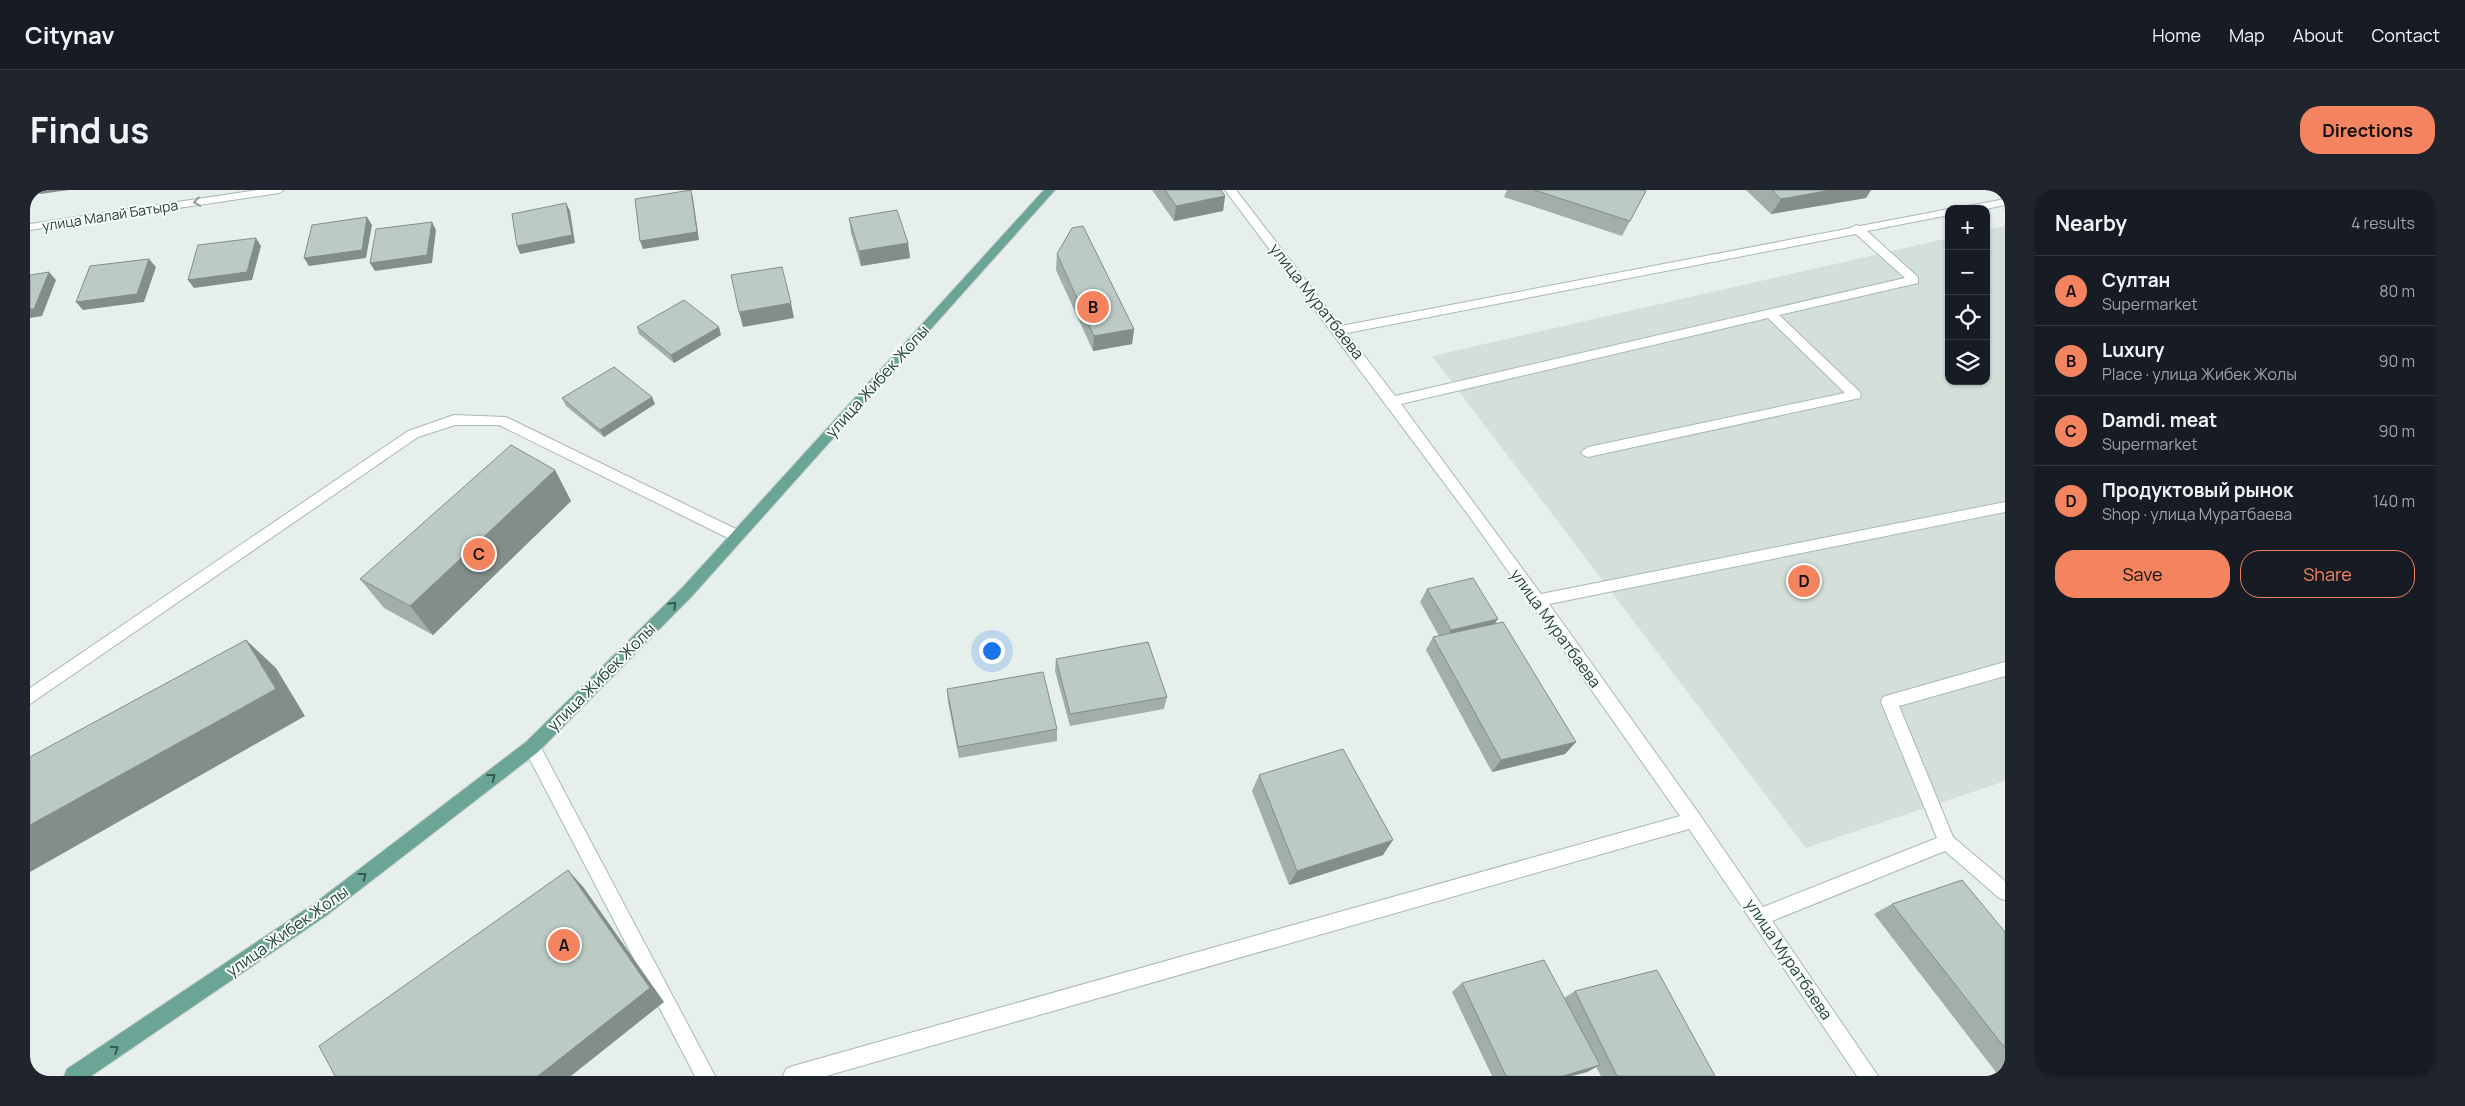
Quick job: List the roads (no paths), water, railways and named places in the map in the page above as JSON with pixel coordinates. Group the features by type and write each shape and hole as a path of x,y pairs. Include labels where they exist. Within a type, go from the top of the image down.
{"main road":[{"name":"улица Жибек Жолы","path":"74,1076 321,909 532,746 687,592 1050,190"}],"street":[{"name":"улица Малай Батыра","path":"30,227 249,192 279,190"},
{"name":"улица Муратбаева","path":"1230,190 1341,330 1694,820 1868,1076"},
{"path":"1989,205 2005,202"},
{"path":"1341,330 1856,228 1945,213"},
{"path":"1392,401 1914,280 1856,228"},
{"path":"1588,452 1855,395 1770,313"},
{"path":"30,697 413,434 454,420 501,420 737,536"},
{"path":"1536,601 2005,506"},
{"path":"2005,669 1889,702 1947,842 2005,892"},
{"path":"532,746 705,1076"},
{"path":"793,1076 1694,820"},
{"path":"1760,917 1947,842"}],"place":[{"name":"Luxury","path":"1093,307"},
{"name":"Damdi. meat","path":"479,554"},
{"name":"Продуктовый рынок","path":"1804,581"},
{"name":"Султан","path":"564,945"}]}
